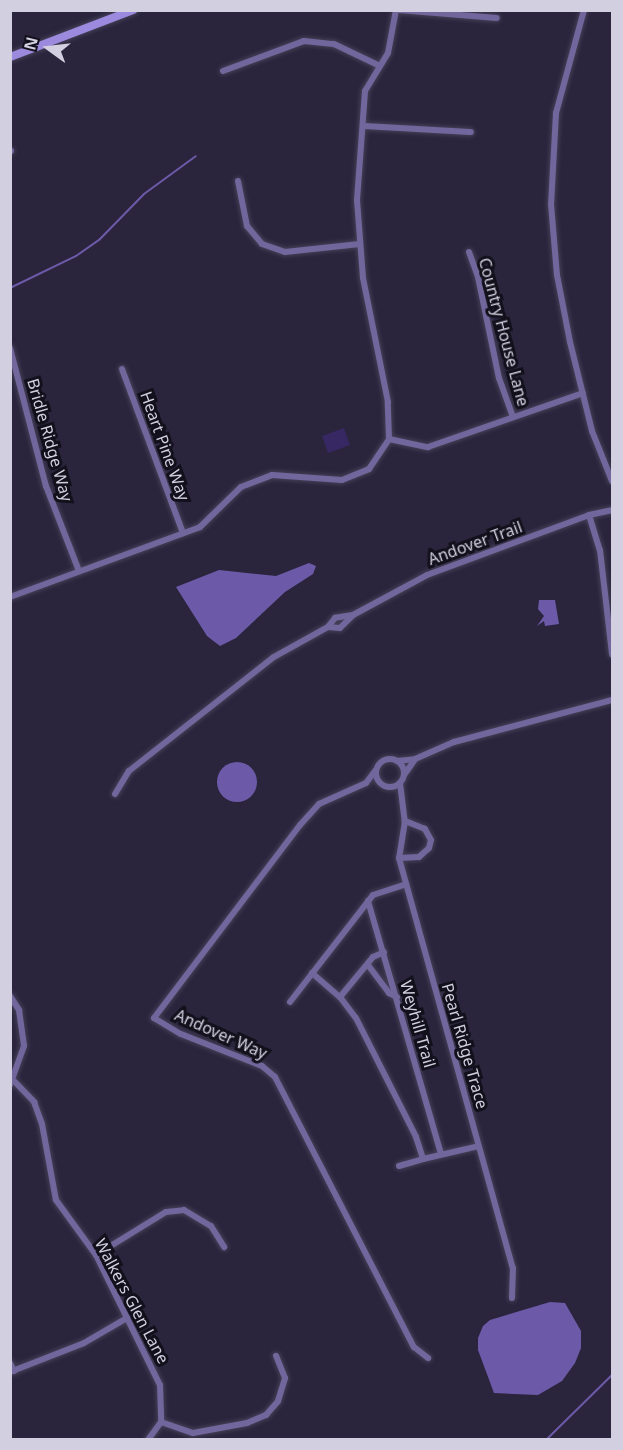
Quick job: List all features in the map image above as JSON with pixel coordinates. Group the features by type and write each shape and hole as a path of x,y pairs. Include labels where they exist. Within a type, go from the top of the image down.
{"street":[{"path":"10,57 133,10"},
{"path":"10,597 200,527 241,487 272,475 342,480 369,470 389,439 388,402 363,278 360,244 357,200 365,92 388,53 397,10 497,18"},
{"path":"584,10 556,113 551,204 557,275 592,430 612,481"},
{"path":"223,71 304,41 334,44 380,66"},
{"path":"363,126 471,132"},
{"path":"238,181 247,226 262,244 285,252 360,244"},
{"name":"Country House Lane","path":"469,252 478,277 499,378 513,417"},
{"name":"Bridle Ridge Way","path":"10,348 45,486 79,571"},
{"name":"Heart Pine Way","path":"122,369 183,533"},
{"path":"389,439 428,447 583,393"},
{"name":"Andover Trail","path":"352,615 427,575 589,515 612,510"},
{"path":"589,515 600,550 612,654"},
{"path":"116,794 129,771 273,657 328,627 335,618 352,615"},
{"path":"328,627 340,628 352,615"},
{"path":"401,800 385,787 375,771 385,759 397,761 415,759 454,742 612,700"},
{"path":"366,783 385,787 400,783 415,759"},
{"path":"397,761 404,775"},
{"name":"Andover Way","path":"375,771 366,783 319,804 300,825 154,1018 181,1034 262,1066 275,1077 414,1347 428,1359"},
{"name":"Pearl Ridge Trace","path":"400,783 405,821 399,858 513,1268 512,1298"},
{"path":"399,858 418,856 429,848 430,840 425,829 405,821"},
{"path":"290,1002 373,895 406,884"},
{"name":"Weyhill Trail","path":"368,901 441,1154"},
{"path":"340,997 373,957 384,952"},
{"path":"368,965 389,993 397,997"},
{"path":"312,973 340,997 356,1018 416,1137 423,1159"},
{"path":"10,996 19,1010 24,1046 13,1083"},
{"name":"Walkers Glen Lane","path":"13,1083 34,1102 42,1124 56,1200 96,1255 160,1385 161,1422"},
{"path":"399,1166 479,1146"},
{"path":"96,1255 166,1212 184,1210 212,1226 224,1247"},
{"path":"10,1363 12,1372 84,1342 127,1318"},
{"path":"148,1440 161,1422 193,1432 247,1423 266,1414 278,1401 285,1378 276,1356"}],"shaded area":[{"path":"344,428 350,445 328,453 322,436"},
{"path":"309,563 316,566 313,574 285,592 236,638 220,646 207,636 176,587 219,570 276,576"},
{"path":"539,600 555,600 559,624 545,626 544,621 537,626 544,616 538,609"},
{"path":"237,762 245,763 251,768 256,774 256,790 251,796 245,801 237,802 229,801 223,796 218,790 217,782 218,774 223,768 229,763"},
{"path":"550,1302 565,1303 581,1331 581,1348 575,1363 562,1381 538,1395 494,1393 478,1350 478,1338 483,1326 490,1320"}],"waterway":[{"path":"10,288 76,256 100,239 144,194 196,156"},
{"path":"546,1440 612,1375"}]}
